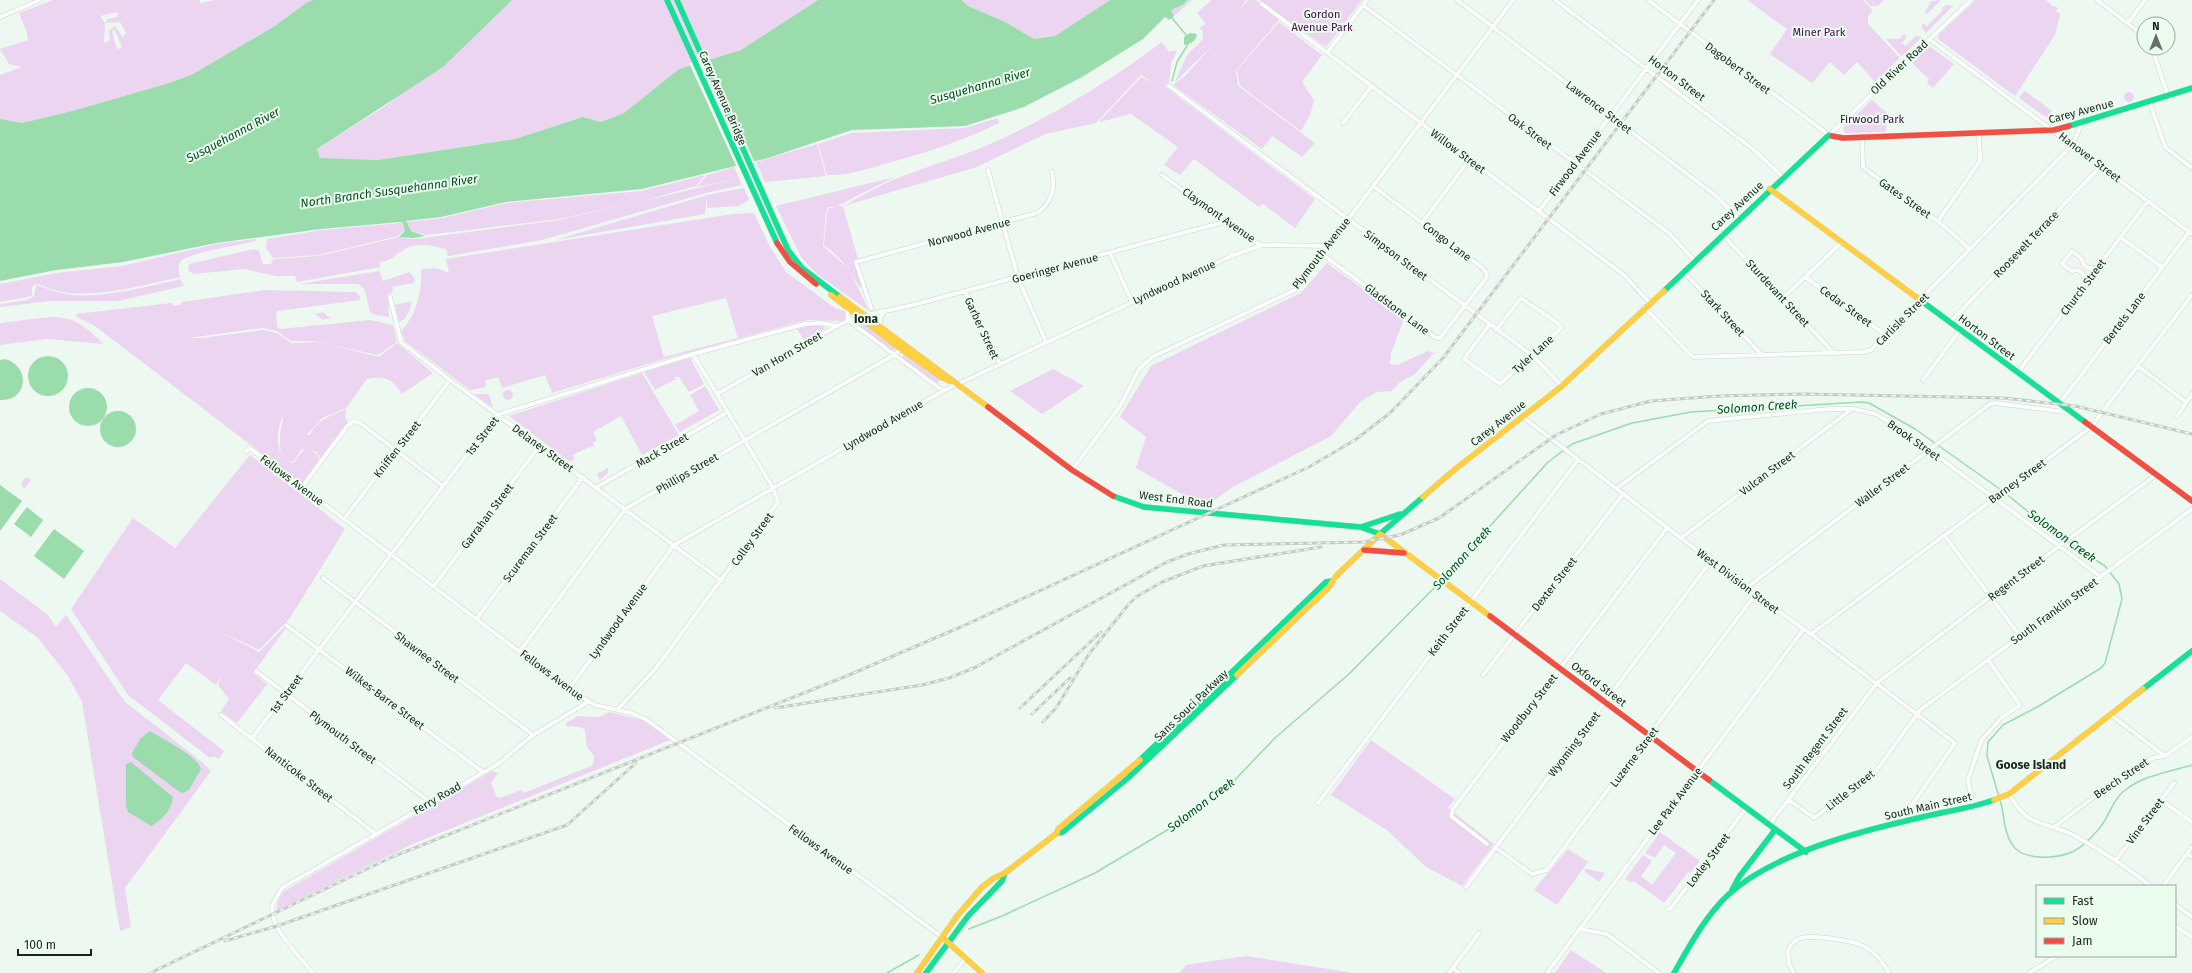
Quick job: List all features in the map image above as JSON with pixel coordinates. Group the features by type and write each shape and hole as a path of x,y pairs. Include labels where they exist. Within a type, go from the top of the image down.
{"main road":[{"name":"Carey Avenue Bridge","path":"667,0 759,204"},
{"name":"Carey Avenue Bridge","path":"677,0 767,203"},
{"name":"Carey Avenue","path":"1380,534 1454,470 1562,386 1738,218 1829,135 1843,138 2054,130 2082,123 2192,88"},
{"name":"Horton Street","path":"1770,189 2156,475 2192,500"},
{"name":"West End Road","path":"767,203 788,250 798,263 817,280 866,315 1072,470 1111,495 1144,507 1360,527 1380,534"},
{"name":"West End Road","path":"759,204 777,243 790,262 806,277 901,349 941,377 957,384"},
{"path":"1360,527 1391,518 1410,509"},
{"name":"Oxford Street","path":"1380,534 1606,702 1696,772 1806,852"},
{"name":"Sans Souci Parkway","path":"917,973 963,909 983,887 999,874 1005,873 1057,833 1063,832 1128,778 1329,587 1332,581 1380,534"},
{"path":"1364,550 1404,553"},
{"name":"South Main Street","path":"1674,973 1704,925 1721,901 1731,892 1769,869 1806,852 1900,822 1973,806 1996,800 2009,794 2192,651"},
{"path":"1731,892 1739,877 1775,830"},
{"name":"Sans Souci Parkway","path":"926,973 974,908 1002,881 1005,873"},
{"path":"942,937 982,973"}],"street":[{"path":"0,17 40,0"},
{"path":"1327,53 1366,0"},
{"name":"Lawrence Street","path":"1457,0 1715,194 1738,218"},
{"name":"Plymouth Avenue","path":"1072,470 1120,406 1139,369 1145,362 1152,357 1289,294 1294,290 1513,0"},
{"name":"Horton Street","path":"1555,0 1753,149 1783,177"},
{"name":"Dagobert Street","path":"1648,0 1829,135"},
{"name":"Firwood Avenue","path":"1539,211 1698,0"},
{"name":"Old River Road","path":"1829,135 1971,0"},
{"path":"2097,0 2136,30"},
{"path":"2128,23 2145,0"},
{"name":"Willow Street","path":"1262,4 1370,87 1624,275 1649,302"},
{"name":"Oak Street","path":"1363,4 1457,76 1670,234 1694,260"},
{"name":"Hanover Street","path":"1929,39 2054,130 2190,233"},
{"path":"2155,56 2168,96"},
{"name":"Simpson Street","path":"1169,86 1489,325 1533,356 1562,386"},
{"path":"1343,123 1370,87"},
{"path":"2149,101 2165,147 2192,168"},
{"name":"Carlisle Street","path":"1644,307 1693,358 1867,351 1886,335 1921,300 2072,145 2082,123"},
{"path":"1938,221 1980,161 1979,133"},
{"name":"Gates Street","path":"1862,137 1863,167 1949,229 1970,250"},
{"path":"1422,223 1469,160"},
{"name":"Roosevelt Terrace","path":"1950,322 2101,166"},
{"path":"988,170 1018,278 1046,342"},
{"name":"Norwood Avenue","path":"871,308 856,262 1003,223 1040,211 1051,195 1054,187 1052,172"},
{"name":"Claymont Avenue","path":"1162,175 1251,240 1262,245 1328,246"},
{"name":"Congo Lane","path":"1373,186 1487,274 1465,306"},
{"name":"Church Street","path":"2018,372 2148,201"},
{"name":"Goeringer Avenue","path":"866,315 884,312 1110,254 1220,224 1225,220"},
{"name":"Bertels Lane","path":"2060,403 2162,267 2190,233"},
{"name":"Sturdevant Street","path":"1722,234 1833,352"},
{"path":"2120,237 2162,267"},
{"path":"1783,298 1842,242"},
{"name":"Lyndwood Avenue","path":"569,689 674,545 943,391 1236,254 1262,245"},
{"path":"2086,283 2083,274 2078,270 2071,271 2062,264 2072,251 2088,268 2097,268"},
{"path":"1110,254 1132,302"},
{"name":"Gladstone Lane","path":"1322,254 1436,338 1440,338 1465,306"},
{"name":"Stark Street","path":"1683,270 1762,355"},
{"name":"Cedar Street","path":"1805,277 1886,335"},
{"name":"Garber Street","path":"965,291 1000,364"},
{"name":"Barney Street","path":"1811,634 2091,427 2192,295"},
{"name":"Delaney Street","path":"390,297 401,342 450,380 722,580"},
{"name":"Tyler Lane","path":"1489,325 1464,359 1500,384 1533,356 1561,328 1559,324 1521,298 1496,330"},
{"path":"847,307 848,320 943,391"},
{"path":"880,326 880,318 884,312"},
{"name":"Van Horn Street","path":"717,394 837,326 858,316"},
{"name":"1st Street","path":"252,738 498,415 693,354 805,324 822,323 837,326"},
{"path":"1923,380 1960,330"},
{"name":"Phillips Street","path":"520,651 625,509 744,439 894,355 901,349"},
{"name":"Colley Street","path":"618,709 656,668 777,506 777,498 772,488 693,354"},
{"path":"2138,366 2186,402"},
{"name":"Kniffen Street","path":"344,519 450,380"},
{"path":"2178,416 2192,394"},
{"name":"Waller Street","path":"1746,588 1985,407 1995,403 2072,413"},
{"name":"Brook Street","path":"1617,488 1708,421 1829,409 1852,409 1867,411 1884,419 1930,449 2103,575"},
{"name":"Vulcan Street","path":"1681,538 1852,409"},
{"name":"Mack Street","path":"597,487 728,412"},
{"name":"West Division Street","path":"1523,417 1556,444 1624,493 1710,562 1803,630 1811,634 1955,743 1900,822"},
{"path":"302,487 348,425 354,421 360,423 443,486"},
{"name":"Garrahan Street","path":"434,586 540,445"},
{"name":"Fellows Avenue","path":"246,452 249,448 477,618 569,689 595,705 618,709 647,720 942,937"},
{"name":"Keith Street","path":"1318,803 1578,460"},
{"name":"Regent Street","path":"1877,683 1990,597 2156,475"},
{"name":"Scureman Street","path":"477,618 583,477"},
{"name":"Dexter Street","path":"1483,675 1624,493"},
{"name":"South Franklin Street","path":"1917,715 1920,710 2192,509"},
{"name":"Woodbury Street","path":"1487,844 1451,816 1453,809 1667,528"},
{"path":"1944,535 2020,636"},
{"name":"Wyoming Street","path":"1466,887 1710,562"},
{"name":"Shawnee Street","path":"323,578 533,735"},
{"name":"Luzerne Street","path":"1496,848 1532,874 1547,870 1650,736 1755,595"},
{"name":"Wilkes-Barre Street","path":"286,624 483,772"},
{"name":"Lee Park Avenue","path":"1547,973 1803,630"},
{"path":"1973,806 1968,780 1981,741 1998,722 2020,705 1988,660"},
{"name":"Plymouth Street","path":"256,671 430,802"},
{"name":"South Regent Street","path":"1769,825 1877,683"},
{"name":"Ferry Road","path":"313,973 287,943 274,919 273,905 282,888 509,757 533,735 588,702"},
{"name":"Nanticoke Street","path":"220,715 376,834"},
{"name":"Little Street","path":"1789,800 1814,818 1876,771 1917,715"},
{"path":"2111,715 2166,756"},
{"name":"Beech Street","path":"2054,827 2126,773 2152,758 2166,756 2192,737"},
{"name":"Vine Street","path":"2116,860 2174,783"},
{"path":"2009,794 2016,806 2026,817 2078,837 2116,860 2150,885"},
{"path":"2161,800 2192,822"},
{"name":"Loxley Street","path":"1668,909 1671,908 1746,808"},
{"path":"2164,885 2192,847"},
{"path":"2187,854 2192,857"},
{"path":"2176,905 2192,917"},
{"path":"2176,927 2192,936"},
{"path":"1579,929 1607,934 1658,973"},
{"path":"1449,973 1479,933"},
{"path":"1794,973 1789,964 1788,951 1794,942 1805,938 1852,941 1860,944 1872,952 1884,964 1889,973"},
{"path":"2029,973 2054,957"},
{"path":"954,973 966,958"},
{"path":"1678,966 1688,973"},
{"path":"1453,968 1459,973"}],"green space":[{"path":"53,0 200,0 200,3 215,0 313,0 306,3 275,26 193,74 169,83 76,110 22,123 0,119 0,75 22,67 9,64 0,49 28,40 27,32 19,13","holes":["117,12 118,17 108,19 105,23 100,16","120,22 126,33 123,37 115,26 109,30 110,40 104,43 105,23","114,29 122,47 121,48 117,49 112,31"]},
{"path":"512,0 818,0 741,50 679,69 624,113 601,122 583,117 515,139 378,160 320,158 317,149 387,105"},
{"path":"962,0 1110,0 1055,36 1034,39 1005,22 968,6"},
{"path":"1189,0 1192,0 1174,16 1171,10 1184,5"},
{"path":"1211,0 1246,0 1237,13 1248,0 1256,0 1279,20 1236,70 1238,86 1315,143 1302,157 1272,136 1262,149 1173,85 1186,75 1213,45 1175,82 1187,55 1203,39 1203,31 1199,28 1206,24 1197,13"},
{"name":"Gordon Avenue Park","path":"1259,0 1362,0 1326,47"},
{"name":"Miner Park","path":"1747,0 1863,0 1873,11 1868,16 1868,24 1900,58 1875,82 1857,62 1844,75 1830,62 1812,83 1770,54 1787,29"},
{"path":"1865,0 1884,0 1878,6 1870,6"},
{"path":"1941,0 1927,14 1925,12 1931,1"},
{"path":"1976,0 2046,0 2053,7 2058,8 2056,11 2060,14 2055,35 2015,96 1938,39 1938,35"},
{"path":"1948,5 1953,6 1926,33 1922,28 1922,24 1925,24 1926,27 1942,11 1943,7"},
{"path":"1279,22 1322,55 1302,82 1314,100 1310,115 1301,131 1240,86 1237,70"},
{"path":"1905,34 1906,38 1902,43 1905,46 1916,36 1922,37 1902,56 1886,39 1899,39"},
{"path":"1162,42 1169,52 1177,50 1171,64 1169,84 1161,83 1166,84 1165,87 1315,199 1295,228 1263,204 1259,207 1194,159 1180,175 1164,165 1178,147 1131,114 1099,122 1141,77 1152,82 1141,75 1096,123 1045,134 977,167 843,206 895,179 986,146 1019,131 1082,96 1123,70"},
{"path":"1929,46 1954,64 1933,88 1927,83 1929,79 1912,63"},
{"path":"2025,91 2052,111 2047,118 2020,99 2020,96"},
{"path":"2127,92 2131,92 2133,93 2133,101 2127,102 2124,99 2124,95"},
{"name":"Firwood Park","path":"1872,100 1887,113 1886,132 1844,133 1843,128"},
{"path":"2095,103 2097,112 2064,120 2063,113"},
{"path":"998,118 999,123 956,142 848,174 827,175 818,144 851,133 965,128"},
{"path":"817,144 826,176 765,182 756,162"},
{"path":"734,167 739,178 697,187 707,175"},
{"path":"705,175 696,186 639,202 739,178 742,185 706,193 542,240 448,256 446,249 426,245 415,246 405,249 393,257 380,262 380,267 297,282 295,276 276,276 244,269 193,274 188,270 189,264 254,249 259,251 263,264 271,264 273,259 319,256 399,237 416,239 559,220 633,203 559,219 427,235 411,231 406,222 442,218 506,203 641,191"},
{"path":"895,177 837,206 843,206 858,259 853,261 862,287 860,288 851,273 869,311 817,274 801,257 776,206","holes":["828,207 837,207 829,208 827,211 824,245 847,267 823,246 826,212"]},
{"path":"744,188 749,200 739,206 707,208 707,195"},
{"path":"707,195 705,214 555,240"},
{"path":"754,213 770,247 786,272 835,308 845,311 845,318 842,321 807,320 661,360 552,393 545,375 502,388 498,377 485,381 486,387 470,390 405,341 401,331 415,310 421,286 421,269 436,268 449,273 446,259 733,214","holes":["726,298 738,338 664,357 652,316"]},
{"path":"403,223 405,231 398,236 319,255 273,258 266,248 267,239 322,230"},
{"path":"256,239 256,241 204,252 184,259 180,262 178,270 180,277 124,289 81,294 56,291 36,284 32,287 32,296 0,302 0,284 56,273 122,266 216,244"},
{"path":"1327,263 1404,319 1391,353 1390,364 1397,365 1428,351 1434,353 1415,374 1400,382 1391,391 1377,392 1361,401 1331,436 1231,488 1204,508 1183,506 1185,496 1136,468 1146,437 1120,417 1151,366 1301,293"},
{"path":"379,271 383,281 409,272 415,278 414,283 392,287 393,292 388,294 389,317 375,315 370,312 365,290 358,284 300,284"},
{"path":"180,279 184,286 118,301 50,301 0,307 0,304 28,300 34,296 36,285 66,294 92,295 107,294"},
{"path":"265,290 355,292 360,296 360,300 278,311 276,314 277,326 280,329 370,320 393,325 397,342 378,355 331,345 379,357 397,343 433,373 402,394 391,381 387,379 367,379 346,408 322,418 307,435 310,435 320,422 346,409 345,417 348,423 320,459 317,452 310,450 317,454 319,460 303,483 299,482 95,326 77,317 76,314 171,303 174,306 180,305 182,302","holes":["262,328 277,331 291,341 315,341 328,344 316,342 291,343 277,333 263,330 202,338 188,338","284,415 280,434 283,456 280,450 278,435","302,449 304,449 294,463 287,460 293,462"]},
{"path":"412,301 406,317 399,322 395,305"},
{"path":"323,312 330,318 323,320 315,314"},
{"path":"59,317 80,324 104,344 46,339 0,345 0,323"},
{"path":"857,318 896,348 895,350 892,350 856,324"},
{"path":"810,326 822,326 826,328 804,340 797,329"},
{"path":"904,354 940,381 937,383 902,358"},
{"path":"690,358 704,384 689,392 679,377 675,377 676,379 655,390 644,372"},
{"path":"1053,369 1084,386 1042,414 1010,391"},
{"path":"642,373 679,435 642,455 621,416 593,432 597,440 593,443 594,446 573,455 575,459 570,462 509,416"},
{"path":"705,386 719,410 680,432 675,425 699,411 690,395"},
{"path":"506,390 510,390 512,391 512,399 506,400 503,397 503,393"},
{"path":"474,394 489,394 493,408"},
{"path":"250,455 345,529 290,618 259,650 215,629 259,652 284,627 286,628 253,673 267,684 237,723 221,711 229,699 218,685 221,675 216,685 186,663 158,700 224,751 219,759 213,756 210,758 128,695 71,609 133,518 175,548"},
{"path":"608,468 608,473 600,480 597,474"},
{"path":"26,477 31,480 24,489 21,483"},
{"path":"0,579 48,615 56,627 66,615 124,701 202,762 211,771 125,888 131,927 120,931 82,702 68,676 38,638 0,611"},
{"path":"609,712 642,720 670,740 415,843 276,911 278,901 283,892 492,771 498,773 491,783 496,796 500,798 522,790 524,793 591,766 594,762 594,756 587,747 585,730 581,727 566,726 566,723 578,716 599,717"},
{"path":"1371,740 1455,799 1448,808 1494,844 1462,886 1426,867 1387,830 1331,795"},
{"path":"1660,832 1700,861 1690,873 1688,872 1664,903 1634,881 1631,883 1625,879 1643,855 1652,861 1641,876 1652,885 1676,853 1664,845 1655,858 1645,853"},
{"path":"1568,849 1588,862 1557,905 1534,890"},
{"path":"1586,869 1605,873 1599,882 1584,871"},
{"path":"1571,950 1606,973 1555,973"},
{"path":"1246,956 1354,973 1179,973 1186,965"}],"water":[{"path":"313,0 512,0 443,67 317,149 320,158 378,160 515,139 583,117 601,122 624,113 679,69 741,50 818,0 962,0 968,6 1005,22 1034,39 1055,36 1110,0 1188,0 1183,5 1171,10 1174,16 1169,20 1165,17 1143,39 1082,77 1024,107 965,126 852,130 768,158 642,189 506,202 441,217 406,221 411,231 425,236 414,238 399,237 405,231 403,223 400,222 321,229 216,243 123,262 56,270 0,281 0,119 22,123 76,110 169,83 193,74 275,26 306,3"},
{"path":"1190,33 1197,34 1196,39 1191,43 1184,45 1184,37"},
{"path":"52,356 59,359 65,365 68,376 67,384 59,393 52,396 44,396 37,393 29,384 28,372 31,365 40,357"},
{"path":"5,359 14,363 19,369 23,383 21,390 16,396 9,399 0,400 0,360"},
{"path":"88,388 101,394 107,407 101,420 88,426 75,420 69,407 75,394"},
{"path":"122,411 131,416 135,422 135,436 131,442 122,447 114,447 105,442 101,436 100,425 105,416 111,412"},
{"path":"0,485 22,501 0,531"},
{"path":"27,507 43,520 31,537 14,524"},
{"path":"54,529 84,551 64,579 34,556"},
{"path":"150,731 187,753 198,764 201,769 189,790 183,793 178,791 133,757 132,753 140,739"},
{"path":"131,762 173,797 171,806 166,814 151,826 128,812 126,806 126,764"}],"pier":[{"path":"708,58 755,163 737,168 689,63"}],"waterway":[{"path":"1171,17 1188,37"},
{"path":"1172,81 1177,62 1188,44"},
{"name":"Solomon Creek","path":"1443,578 1548,462 1572,444 1632,423 1691,412 1862,402 1869,403 1915,429 2004,492 2053,532 2105,566 2119,584 2122,599 2105,663 2101,668 2039,706 2003,725 1988,742 1987,756 1999,797"},
{"name":"Solomon Creek","path":"969,929 1002,916 1095,873 1179,823 1227,788 1275,738 1349,674 1441,581"},
{"name":"Solomon Creek","path":"2000,800 2007,834 2017,850 2031,856 2057,856 2072,852 2089,840 2101,826 2116,800 2131,786 2139,781 2156,775 2192,765"},
{"name":"Solomon Creek","path":"887,973 919,955"}],"railway":[{"path":"150,973 392,857 849,675 963,626 1309,467 1355,440 1390,413 1443,358 1714,0"},
{"path":"775,708 922,685 949,678 976,667 1167,562 1188,554 1224,545 1363,542 1400,535 1439,518 1556,435 1601,414 1651,401 1718,396 1804,394 2004,398 2075,406 2192,434"},
{"path":"1043,722 1056,708 1089,654 1136,597 1162,582 1203,566 1321,547"},
{"path":"1020,708 1101,632"},
{"path":"1032,714 1070,678"},
{"path":"225,941 277,926 567,825 636,763"}],"traffic: fast":[{"path":"667,0 777,243"},
{"path":"677,0 788,250 802,268 840,297"},
{"path":"2069,126 2192,88"},
{"path":"1664,291 1829,135 1832,136"},
{"path":"1916,297 2085,422"},
{"path":"1113,496 1144,507 1360,527 1380,534 1423,497"},
{"path":"1361,527 1400,514"},
{"path":"1140,760 1326,582 1332,581"},
{"path":"2143,689 2192,651"},
{"path":"1057,833 1063,832 1128,778 1237,675"},
{"path":"1709,780 1806,852"},
{"path":"1674,973 1699,931 1713,911 1729,894 1747,880 1768,867 1817,846 1842,838 1891,824 1974,806 1994,800"},
{"path":"1732,890 1739,877 1775,830"},
{"path":"926,973 968,916 1002,881 1005,873"}],"traffic: slow":[{"path":"1770,189 1916,297"},
{"path":"1423,497 1454,470 1562,386 1664,291"},
{"path":"831,295 901,349 941,377 950,381"},
{"path":"840,297 988,407"},
{"path":"1237,675 1329,587 1336,576 1380,534 1490,616"},
{"path":"1994,800 2009,794 2143,689"},
{"path":"917,973 957,916 982,887 994,878 1005,873 1057,833 1058,829 1140,760"},
{"path":"942,937 982,973"}],"traffic: jam":[{"path":"1832,136 1843,138 2054,130 2069,126"},
{"path":"777,243 790,262 816,284"},
{"path":"988,407 1072,470 1113,496"},
{"path":"2085,422 2192,501"},
{"path":"1364,550 1404,553"},
{"path":"1490,616 1709,780"}],"district":[{"name":"Iona","path":"866,319"},
{"name":"Goose Island","path":"2031,765"}],"water label":[{"name":"Susquehanna River","path":"980,86"},
{"name":"Susquehanna River","path":"233,135"},
{"name":"North Branch Susquehanna River","path":"389,191"}]}
